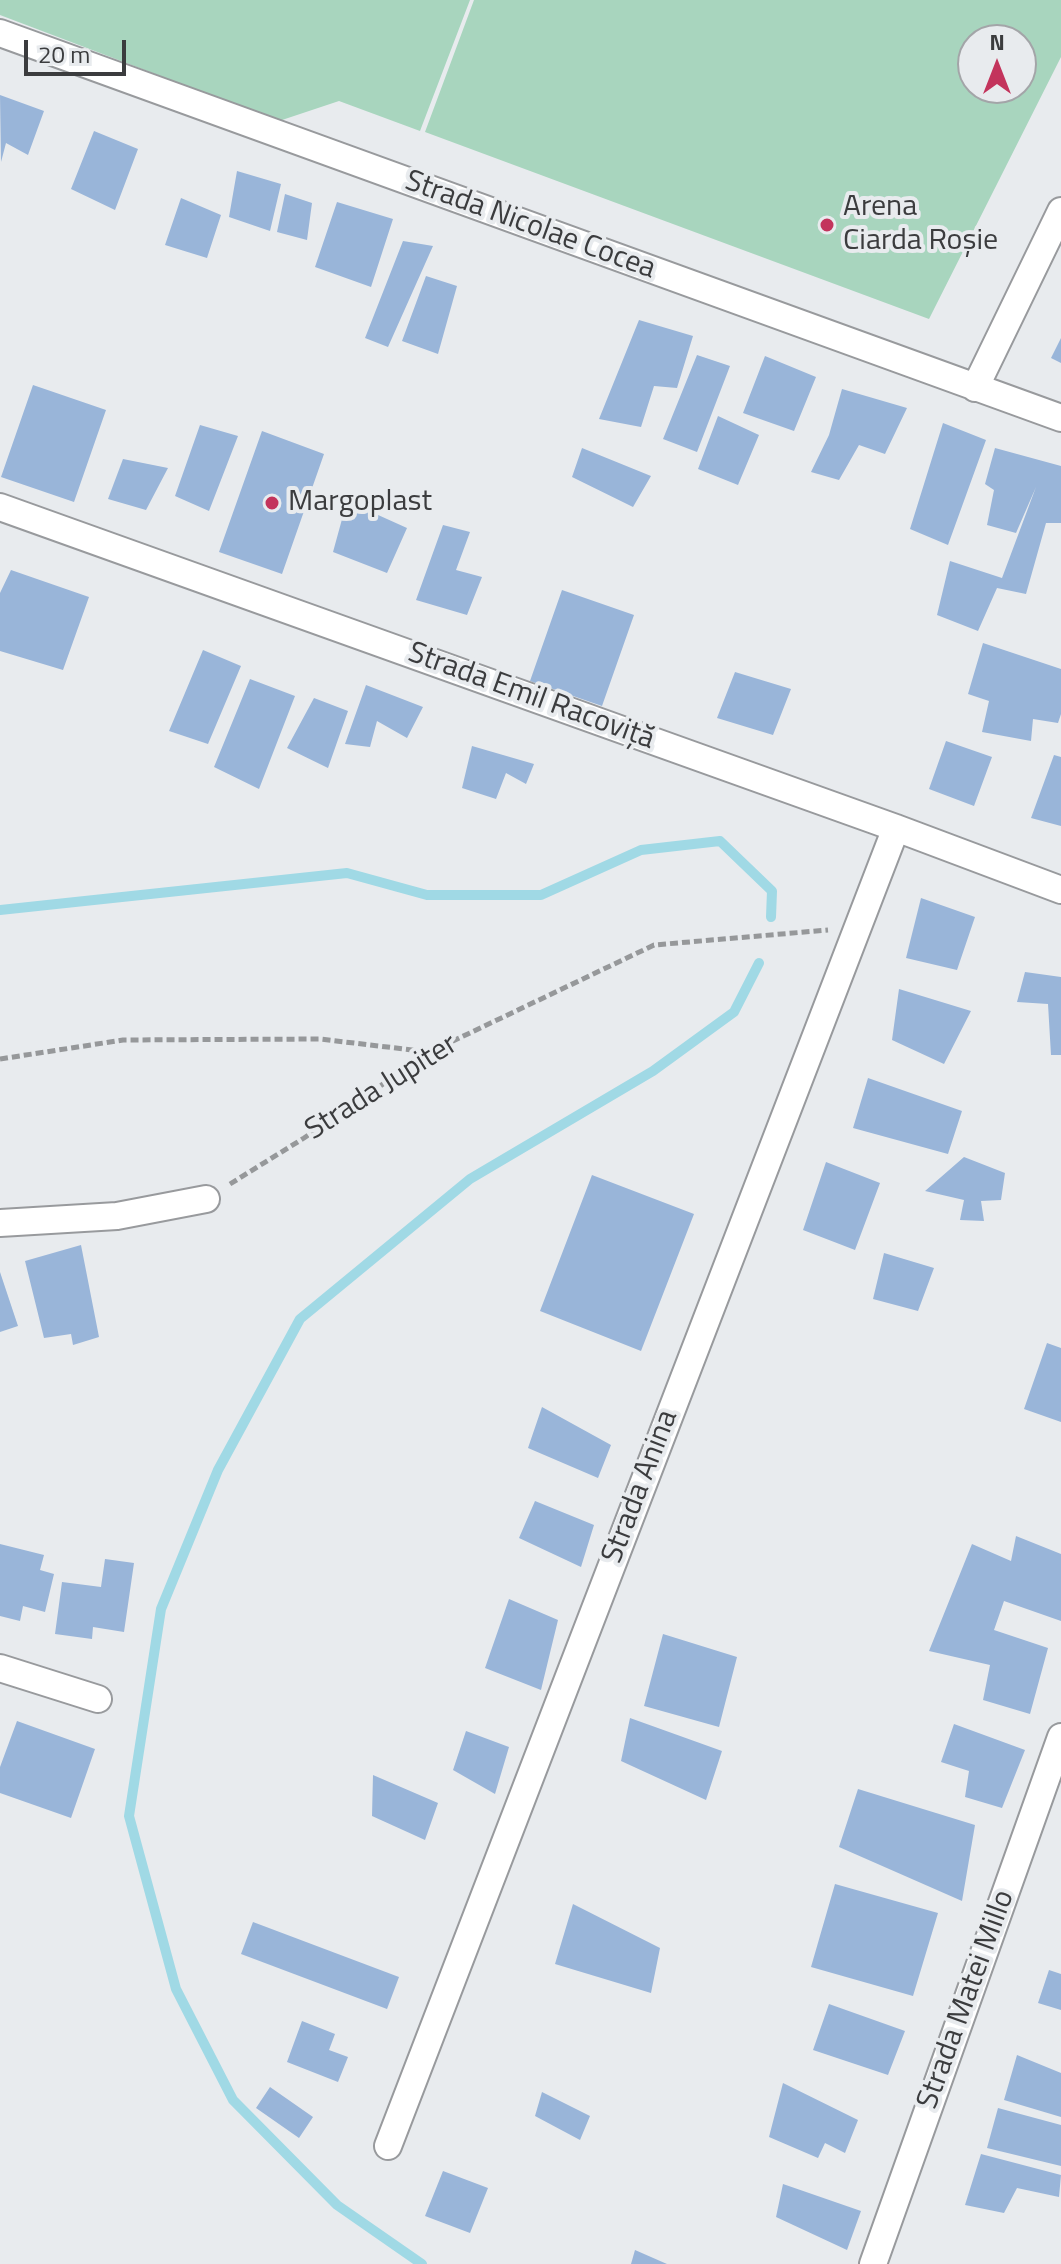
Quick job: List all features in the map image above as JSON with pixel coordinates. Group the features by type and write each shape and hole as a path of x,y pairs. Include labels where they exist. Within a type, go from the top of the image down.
{"street":[{"name":"Strada Nicolae Cocea","path":"0,33 1061,418"},
{"path":"975,388 1061,211"},
{"name":"Strada Emil Racoviță","path":"0,507 1061,890"},
{"name":"Strada Anina","path":"388,2146 896,828"},
{"path":"0,1223 117,1216 206,1199"},
{"path":"0,1668 98,1699"},
{"name":"Strada Matei Millo","path":"873,2264 1061,1737"}],"path":[{"name":"Strada Jupiter","path":"206,1199 304,1138 430,1052 654,945 857,927"},
{"path":"0,1059 123,1040 320,1039 430,1052"}],"green space":[{"path":"0,0 470,0 420,131 339,101 279,121 0,15"},
{"name":"Arena Ciarda Roșie","path":"474,0 1061,0 1061,57 929,319 425,132"}],"building":[{"path":"0,95 44,111 28,155 6,143 1,162"},
{"path":"94,131 138,149 115,210 71,189"},
{"path":"237,171 281,184 270,231 229,217"},
{"path":"285,194 312,203 307,240 277,232"},
{"path":"181,198 221,215 207,258 165,245"},
{"path":"337,202 393,219 371,287 315,267"},
{"path":"403,241 433,246 388,347 365,338"},
{"path":"426,276 457,286 438,354 402,341"},
{"path":"639,320 693,336 677,388 654,386 641,427 599,419"},
{"path":"1061,338 1061,363 1051,358"},
{"path":"697,355 730,366 697,452 663,439"},
{"path":"765,356 816,377 794,431 743,413"},
{"path":"33,385 106,410 74,502 1,477"},
{"path":"842,389 907,408 885,454 859,445 839,480 811,472 829,435"},
{"path":"718,416 759,435 738,485 698,469"},
{"path":"943,423 986,440 948,545 910,529"},
{"path":"200,425 238,436 209,511 175,496"},
{"name":"Margoplast","path":"262,431 324,454 282,574 219,552"},
{"path":"582,448 651,476 633,507 572,477"},
{"path":"995,448 1061,466 1061,523 1046,523 1026,594 997,588 978,631 937,615 950,561 1002,578 1036,487 1016,533 987,525 994,490 985,484"},
{"path":"123,459 168,468 146,510 108,499"},
{"path":"347,501 407,528 387,573 333,552"},
{"path":"443,525 470,532 456,570 482,577 467,615 416,600"},
{"path":"11,570 89,597 63,670 0,651 0,593"},
{"path":"562,590 634,615 602,706 530,681"},
{"path":"983,643 1061,669 1061,714 1058,723 1033,719 1031,741 982,732 989,701 968,694"},
{"path":"203,650 241,666 208,744 169,731"},
{"path":"735,672 791,689 773,735 717,718"},
{"path":"250,679 295,696 259,789 214,767"},
{"path":"366,685 423,707 407,738 377,721 370,747 345,744"},
{"path":"314,698 348,711 328,768 287,748"},
{"path":"946,741 992,757 974,806 929,789"},
{"path":"472,746 534,764 526,784 506,773 496,799 462,788"},
{"path":"1054,755 1061,757 1061,826 1031,818"},
{"path":"921,898 975,917 957,970 906,958"},
{"path":"1025,972 1061,977 1061,1055 1051,1055 1048,1004 1017,1002"},
{"path":"899,989 971,1011 944,1064 892,1040"},
{"path":"868,1078 962,1111 948,1154 853,1128"},
{"path":"964,1157 1005,1173 1001,1200 981,1201 984,1221 960,1220 964,1200 925,1191"},
{"path":"826,1162 880,1183 855,1250 803,1230"},
{"path":"592,1175 694,1214 641,1351 540,1311"},
{"path":"81,1245 99,1337 73,1345 71,1334 44,1338 25,1261"},
{"path":"884,1253 934,1268 918,1311 873,1299"},
{"path":"0,1272 18,1326 0,1332"},
{"path":"1047,1343 1061,1348 1061,1422 1024,1409"},
{"path":"542,1407 611,1445 598,1478 528,1448"},
{"path":"535,1501 594,1525 581,1567 519,1538"},
{"path":"1016,1536 1061,1554 1061,1621 1004,1601 994,1630 1048,1648 1030,1714 983,1700 990,1665 929,1651 972,1544 1011,1561"},
{"path":"0,1544 44,1555 40,1570 54,1574 45,1612 23,1606 20,1621 0,1616"},
{"path":"105,1559 134,1563 124,1632 93,1627 92,1639 55,1634 62,1582 101,1587"},
{"path":"509,1599 558,1620 541,1690 485,1668"},
{"path":"663,1634 737,1657 719,1727 644,1706"},
{"path":"630,1718 722,1751 706,1800 621,1761"},
{"path":"17,1721 95,1749 71,1818 0,1793 0,1767"},
{"path":"954,1724 1025,1750 1002,1808 965,1797 969,1771 941,1762"},
{"path":"466,1731 509,1747 495,1794 453,1770"},
{"path":"373,1775 438,1803 425,1840 372,1816"},
{"path":"858,1789 975,1825 962,1901 839,1847"},
{"path":"835,1884 938,1913 913,1996 811,1967"},
{"path":"573,1904 660,1948 651,1993 555,1964"},
{"path":"253,1922 399,1977 387,2009 241,1954"},
{"path":"1049,1970 1061,1974 1061,2010 1038,2003"},
{"path":"829,2004 905,2031 888,2075 813,2050"},
{"path":"302,2021 335,2034 329,2050 348,2057 338,2082 287,2062"},
{"path":"1017,2055 1061,2073 1061,2117 1004,2100"},
{"path":"783,2083 858,2120 845,2153 825,2143 818,2158 769,2137"},
{"path":"270,2087 313,2117 299,2138 256,2108"},
{"path":"542,2092 590,2116 580,2140 535,2116"},
{"path":"998,2108 1061,2125 1061,2166 987,2148"},
{"path":"981,2154 1061,2175 1059,2197 1017,2188 1004,2213 965,2205"},
{"path":"443,2171 488,2188 470,2233 425,2216"},
{"path":"783,2184 861,2211 847,2250 776,2217"},
{"path":"635,2250 667,2264 631,2264"}],"waterway":[{"path":"0,910 347,873 427,895 541,895 641,850 720,841 772,891 771,917"},
{"path":"422,2264 337,2205 233,2100 176,1989 129,1816 161,1609 218,1470 300,1319 470,1179 653,1071 734,1012 759,963"}],"place":[{"name":"Arena Ciarda Roșie","path":"827,225"},
{"name":"Margoplast","path":"272,503"}]}
